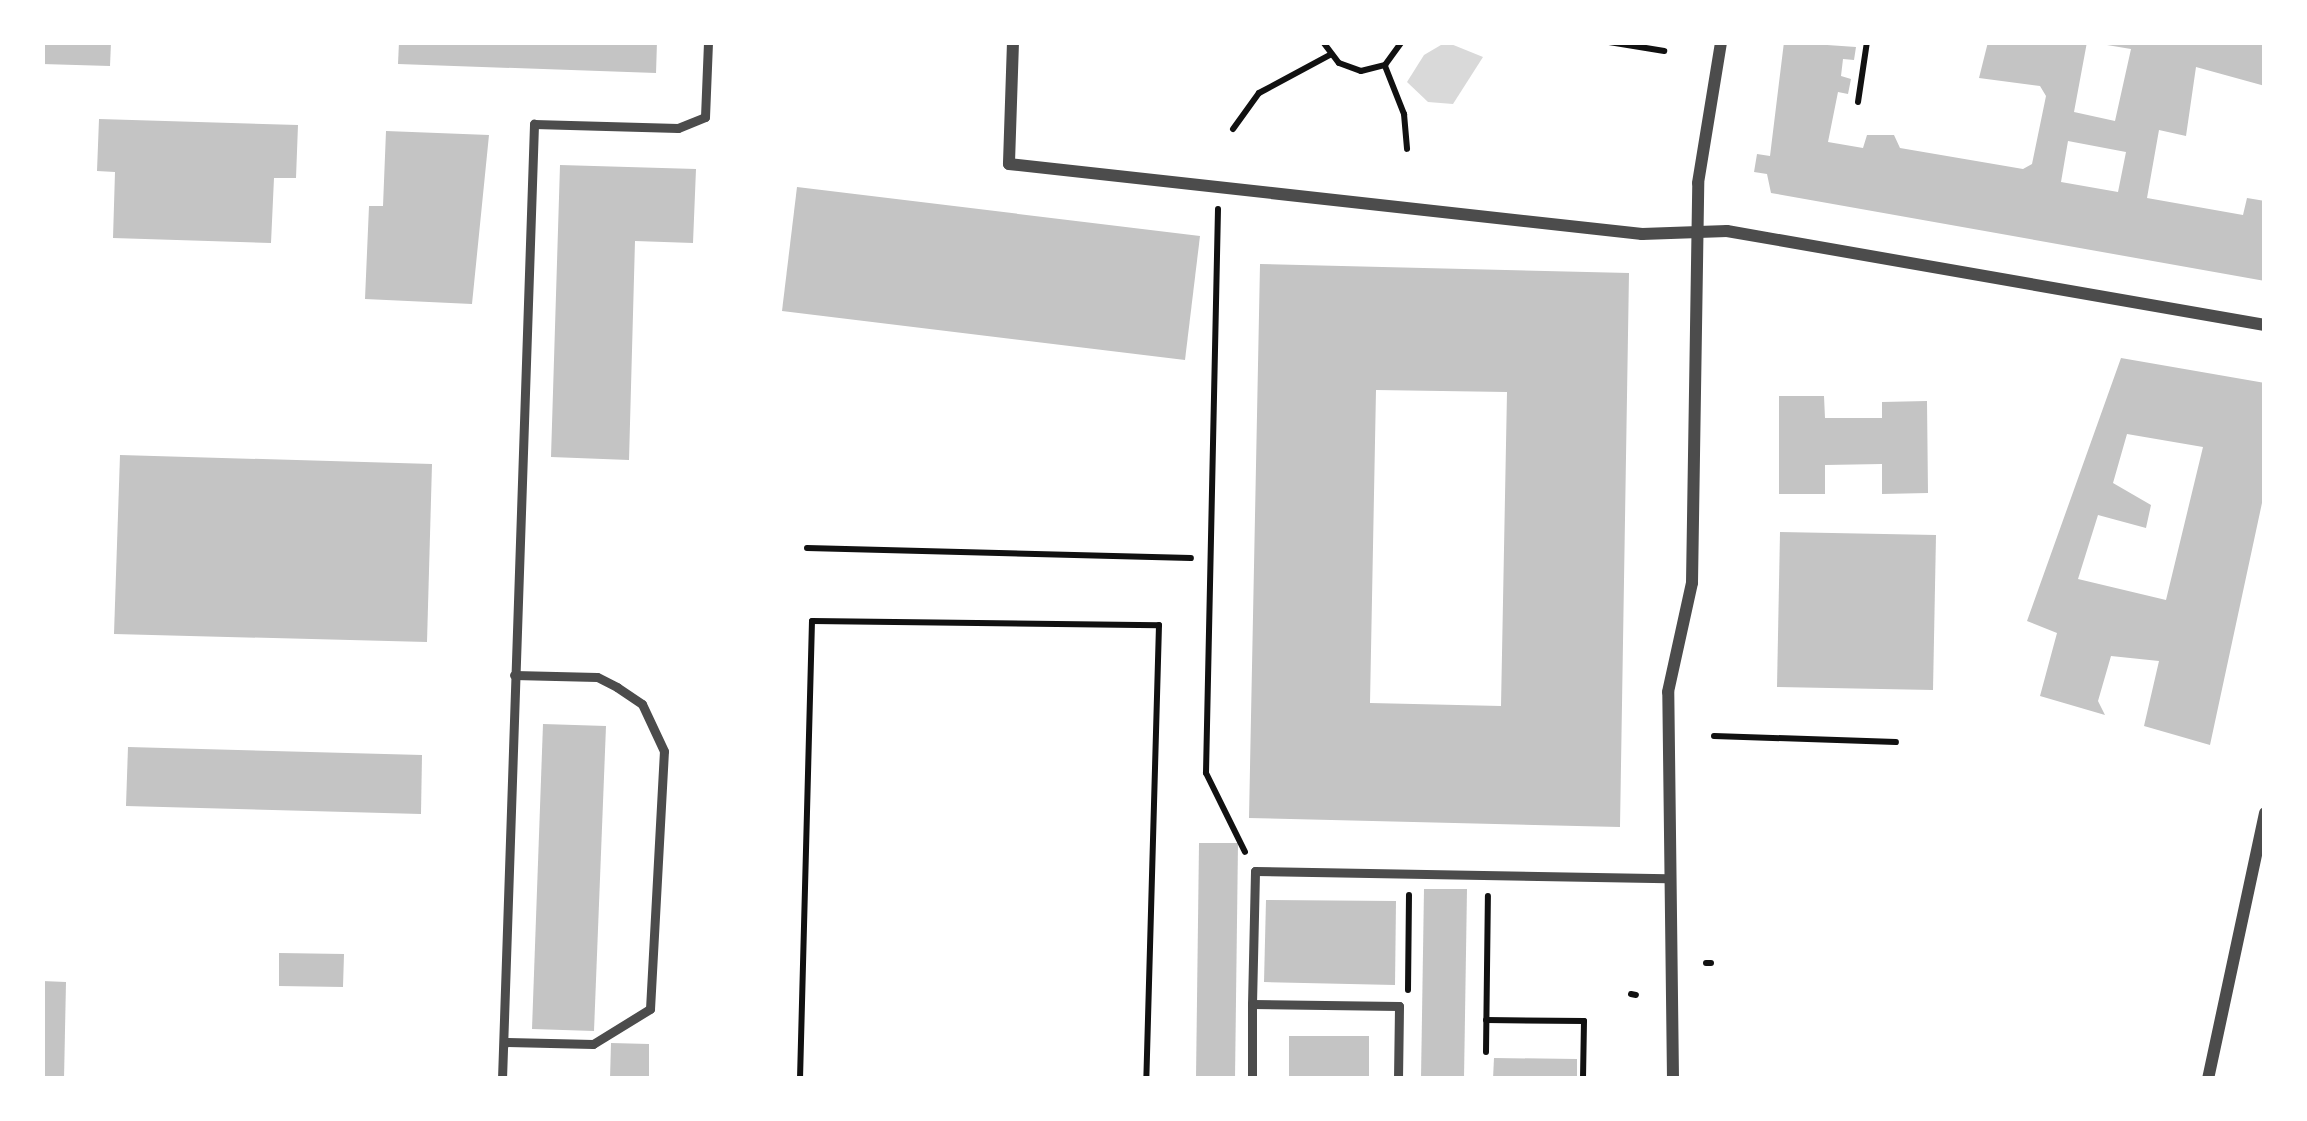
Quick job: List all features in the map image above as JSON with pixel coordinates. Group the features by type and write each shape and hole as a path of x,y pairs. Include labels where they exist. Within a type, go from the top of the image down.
{"street":[{"path":"1012,42 1009,164 1642,234 1727,231 2265,325"},
{"path":"1672,1079 1668,692 1691,584 1696,232 1721,42"},
{"path":"2208,1079 2265,813"}],"lane":[{"path":"502,1079 534,124 679,128 705,117 708,42"},
{"path":"503,1042 593,1044 650,1009 664,752 642,704 597,676 514,675"},
{"path":"1252,1079 1255,871 1667,878"},
{"path":"1252,1004 1399,1006 1398,1079"}],"path":[{"path":"1323,42 1330,55 1361,71 1385,64 1402,42"},
{"path":"1609,42 1664,51"},
{"path":"1858,102 1868,42"},
{"path":"1233,129 1258,93 1330,55"},
{"path":"1385,64 1404,114 1407,149"},
{"path":"1218,187 1206,773 1255,871"},
{"path":"807,548 1191,557"},
{"path":"800,1079 812,621 1160,625 1146,1079"},
{"path":"1714,736 1896,742"},
{"path":"1399,1006 1408,1007 1409,874"},
{"path":"1486,1052 1489,874"},
{"path":"1486,1020 1584,1021 1583,1079"}],"shaded area":[{"path":"1446,42 1483,57 1453,104 1428,102 1407,82 1424,55"}],"building":[{"path":"42,42 111,42 110,66 42,64"},
{"path":"399,42 657,42 656,73 398,64"},
{"path":"1784,42 1856,47 1854,60 1843,59 1841,76 1851,79 1848,94 1838,92 1828,142 1863,148 1867,135 1894,135 1900,148 2023,169 2032,164 2046,96 2040,86 1979,78 1988,42 2087,42 2074,112 2115,121 2131,49 2089,42 2265,42 2265,86 2196,67 2186,136 2159,130 2147,198 2243,215 2247,198 2265,201 2265,281 1771,193 1767,174 1754,172 1757,154 1770,156","holes":["2068,141 2126,152 2118,192 2061,182"]},
{"path":"99,119 298,125 296,178 274,178 271,243 113,238 115,172 97,171"},
{"path":"386,131 489,135 472,304 365,299 369,206 383,206"},
{"path":"560,165 696,169 693,243 635,241 629,460 551,457"},
{"path":"797,187 1200,236 1185,360 782,311"},
{"path":"1260,264 1629,273 1620,827 1249,818","holes":["1376,390 1507,392 1501,706 1370,703"]},
{"path":"2121,358 2265,383 2265,489 2210,745 2144,726 2159,661 2111,656 2098,701 2105,715 2040,696 2057,633 2027,621","holes":["2127,434 2203,447 2166,600 2078,579 2098,515 2146,528 2151,505 2113,483"]},
{"path":"1779,396 1824,396 1825,418 1882,418 1882,402 1927,401 1928,493 1882,494 1882,464 1825,465 1825,494 1779,494"},
{"path":"120,455 432,464 427,642 114,634"},
{"path":"1780,532 1936,535 1933,690 1777,687"},
{"path":"543,724 606,726 594,1031 532,1029"},
{"path":"128,747 422,755 421,814 126,806"},
{"path":"1199,843 1238,843 1235,1079 1196,1079"},
{"path":"1424,889 1467,889 1464,1079 1421,1079"},
{"path":"1266,900 1396,901 1395,985 1264,982"},
{"path":"279,953 344,954 343,987 279,986"},
{"path":"42,981 66,982 64,1079 42,1079"},
{"path":"1289,1036 1369,1036 1369,1079 1289,1079"},
{"path":"611,1043 649,1044 649,1079 610,1079"},
{"path":"1494,1058 1577,1059 1577,1079 1493,1079"}]}
